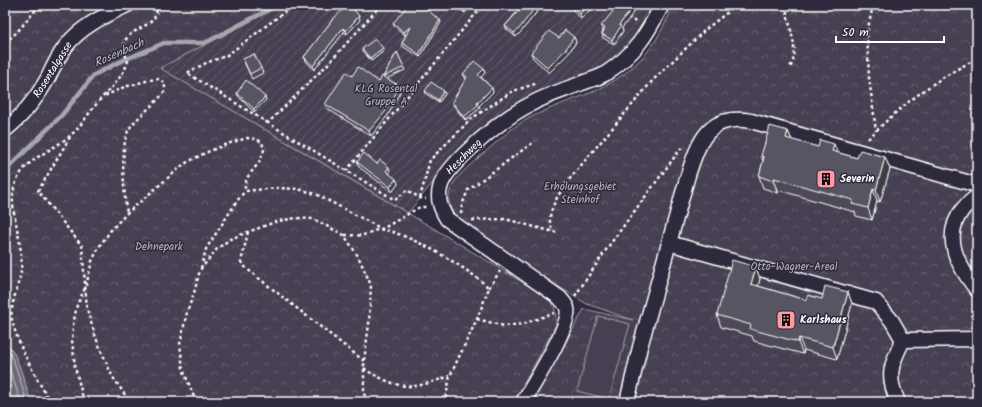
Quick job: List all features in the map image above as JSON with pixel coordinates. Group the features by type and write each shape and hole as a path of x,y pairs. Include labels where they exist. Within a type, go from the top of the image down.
{"street":[{"name":"Rosentalgasse","path":"5,130 25,113 35,100 66,46 76,35 107,14 127,5"},
{"name":"Heschweg","path":"439,205 440,187 447,174 462,157 492,132 529,105 604,74 628,56 649,31 662,5"},
{"path":"627,402 688,175 697,147 704,135 712,128 725,122 742,120 977,185"},
{"path":"977,196 963,209 953,228 953,248 960,266 977,290"},
{"path":"439,205 446,220 560,298 567,308 566,320 562,334 524,402"},
{"path":"669,243 876,302 892,321 903,340"},
{"path":"903,340 977,339"},
{"path":"898,402 893,392 890,374 894,358 903,340"}],"path":[{"path":"5,43 17,32 40,5"},
{"path":"130,402 112,376 96,338 87,309 82,246 38,191 72,135 105,96 126,67 128,61 123,52 123,46 126,40 136,30 154,19 157,14 157,5"},
{"path":"294,5 226,56 206,63 187,73 394,200 407,190 420,198 439,205"},
{"path":"268,123 328,64 381,5"},
{"path":"346,171 483,5"},
{"path":"611,5 649,31"},
{"path":"470,220 505,219 556,233 552,230 549,217 562,189 572,176 653,80 706,29 737,5"},
{"path":"786,5 795,52 794,61 790,67"},
{"path":"873,5 867,33 869,78 876,131"},
{"path":"856,151 888,118 921,91 958,68 977,59"},
{"path":"105,96 124,87 158,79 164,82 166,88 163,95 137,119 128,131 124,149 124,194 127,214"},
{"path":"50,402 20,344 11,318 20,274 22,255 14,216 12,194 24,169 72,135"},
{"path":"84,402 75,367 72,340 73,325 77,305 86,286 92,261 99,247 111,230 184,164 205,153 247,138 256,139 262,142 264,150 258,165 248,174 244,184 246,191"},
{"path":"466,217 462,214 462,205 468,190 534,141"},
{"path":"477,319 504,326 523,324 567,308 608,247 684,145 697,147"},
{"path":"196,402 183,369 180,344 187,312 194,293 206,249 237,201 246,191 277,188 298,189 316,194 382,229 399,234 428,248 478,278 489,288"},
{"path":"200,270 217,248 230,239 278,221 296,218 313,219 344,235 362,235 382,229 420,207 439,205"},
{"path":"248,232 241,262 247,269 364,360"},
{"path":"344,235 358,256 371,285 369,324 364,360 364,393 367,402"},
{"path":"445,402 450,376 477,319 489,288 507,261"},
{"path":"5,319 11,318"},
{"path":"364,367 370,373 403,386 415,387 450,376"}],"green space":[{"name":"Dehnepark","path":"5,5 282,5 160,68 433,228 550,299 555,308 556,325 514,402 31,402 17,361 9,346 5,342"},
{"name":"KLG Rosental Gruppe A","path":"282,5 655,5 645,26 631,44 596,72 526,99 513,106 491,122 457,153 408,213 160,68"},
{"path":"674,5 977,5 977,402 533,402 584,309 633,320 587,304 471,231 458,221 451,210 449,201 450,192 458,177 464,171 516,126 544,111 601,88 625,73 640,60 652,46"},
{"path":"598,316 630,324 609,399 577,391"}],"water":[{"path":"5,342 9,346 17,361 31,402 5,402"}],"building":[{"path":"348,5 350,5 359,16 346,31 343,28 313,66 304,57 333,19"},
{"path":"408,5 421,5 440,20 419,54 402,43 410,27 404,32 393,23"},
{"path":"458,5 465,5 463,8"},
{"path":"521,5 537,5 519,29 514,33 505,26 521,8"},
{"path":"571,5 588,5 580,14"},
{"path":"618,5 635,5 619,25 621,26 612,40 602,34 605,28 601,26"},
{"path":"565,30 574,37 566,49 548,68 531,53 549,31 559,38"},
{"path":"375,39 383,48 370,58 362,49"},
{"path":"397,52 404,67 383,77"},
{"path":"254,54 261,68 250,74 243,59"},
{"path":"474,61 484,69 478,75 492,88 477,103 478,105 464,117 452,102 467,77 463,74"},
{"path":"358,67 379,82 382,76 400,86 386,111 369,131 325,104 346,72 352,76"},
{"path":"246,80 265,97 254,109 237,93"},
{"path":"431,82 444,91 438,100 425,91"},
{"name":"Severin","path":"770,126 788,131 786,138 818,147 820,140 834,144 832,151 857,158 860,150 885,157 876,190 873,189 868,208 852,204 853,200 774,178 773,181 759,176 764,157 761,156"},
{"path":"364,153 377,164 380,160 389,167 386,171 396,179 390,187 357,162"},
{"name":"Karlshaus","path":"732,260 756,267 751,284 806,300 808,295 822,299 825,286 848,292 833,347 799,338 798,342 750,329 751,325 717,315"}],"waterway":[{"name":"Rosenbach","path":"5,171 61,116 94,75 117,63 164,43 205,43 266,11 273,5"}],"place":[{"name":"Severin","path":"826,179"},
{"name":"Karlshaus","path":"786,320"}],"park label":[{"name":"Erholungsgebiet Steinhof","path":"580,193"},
{"name":"Otto-Wagner-Areal","path":"794,267"}]}
